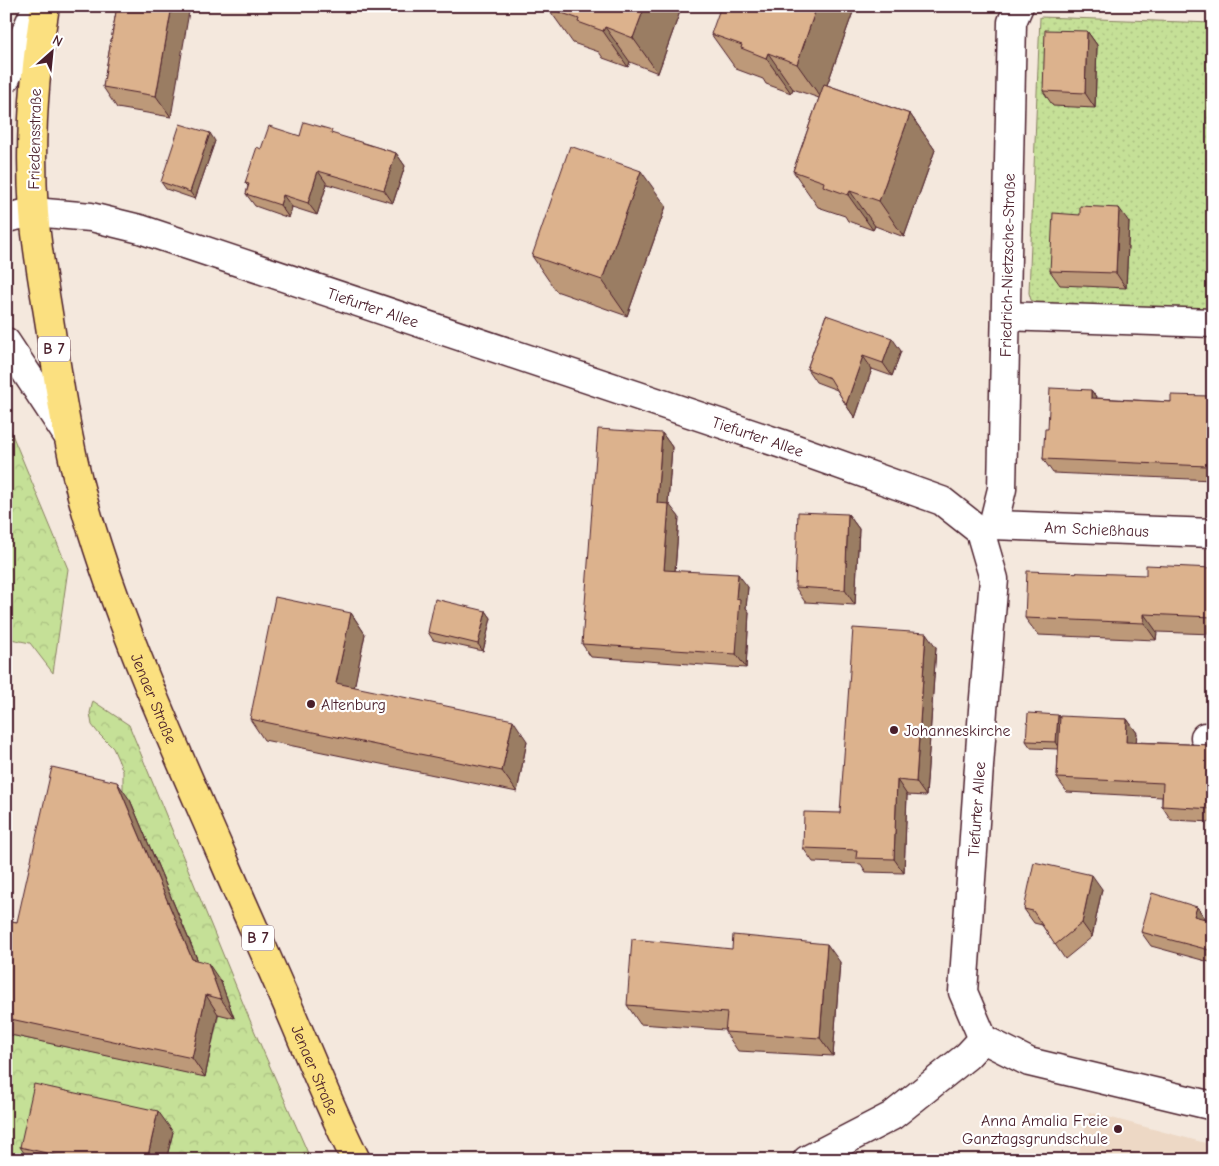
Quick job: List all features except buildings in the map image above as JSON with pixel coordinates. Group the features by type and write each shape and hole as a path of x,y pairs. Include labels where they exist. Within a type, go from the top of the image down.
{"main road":[{"name":"Friedensstraße","path":"34,212 32,122 39,44 45,6"},
{"name":"Jenaer Straße","path":"34,212 40,265 66,434 91,528 126,628 162,716 293,1017 335,1119 356,1160"}],"street":[{"path":"6,78 37,6"},
{"name":"Friedrich-Nietzsche-Straße","path":"987,528 1002,488 1012,22 1019,6"},
{"name":"Tiefurter Allee","path":"6,218 34,212 91,217 140,229 782,444 942,501 987,528 994,579 982,719 964,992 983,1039"},
{"path":"1006,316 1213,323"},
{"path":"6,342 66,434"},
{"name":"Am Schießhaus","path":"987,528 1213,533"},
{"path":"807,1160 892,1116 960,1063 983,1039 1029,1062 1213,1106"}],"shaded area":[{"name":"Anna Amalia Freie Ganztagsgrundschule","path":"1089,1112 1213,1145 1213,1160 1077,1160"}],"green space":[{"path":"1040,17 1213,23 1213,309 1037,303 1031,300 1029,293"},
{"path":"6,420 68,569 53,673 30,643 6,638"},
{"path":"93,701 129,725 254,1030 311,1160 6,1160 6,1034 205,1076 219,1014 234,1017 205,978 130,800 123,798 123,771 113,748 92,725 90,713"}],"place":[{"name":"Altenburg","path":"311,704"},
{"name":"Johanneskirche","path":"894,730"},
{"name":"Anna Amalia Freie Ganztagsgrundschule","path":"1118,1129"}]}
